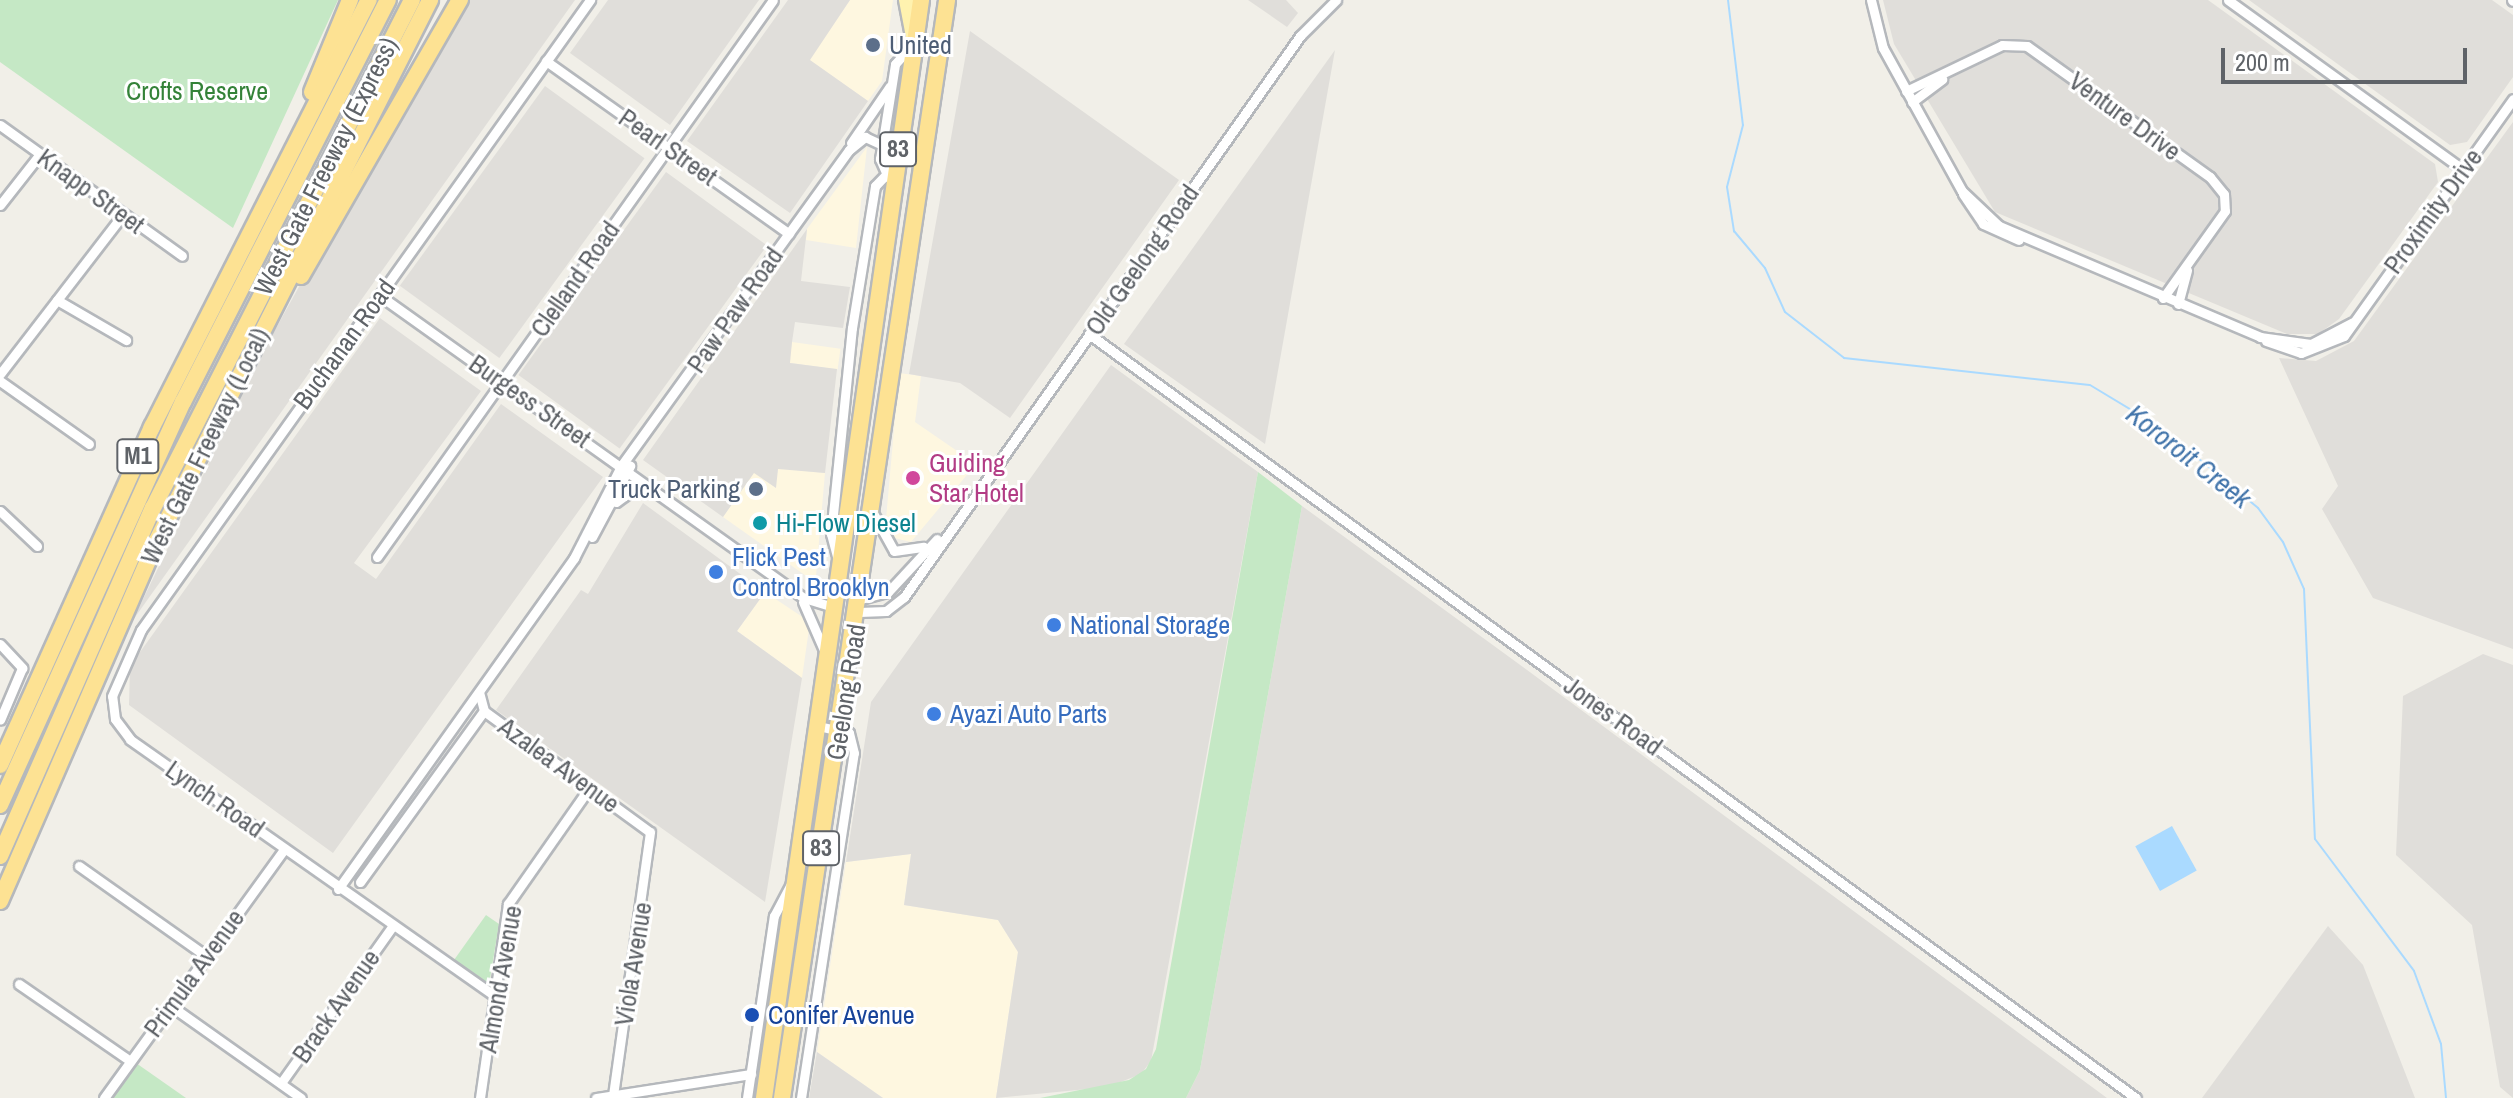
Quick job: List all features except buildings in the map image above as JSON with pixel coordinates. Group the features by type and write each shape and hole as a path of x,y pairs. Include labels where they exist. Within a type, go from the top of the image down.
{"highway":[{"path":"290,154 350,0"},
{"name":"West Gate Freeway (Local)","path":"0,765 121,491 369,0"},
{"name":"West Gate Freeway (Express)","path":"0,805 177,415 388,0"},
{"name":"West Gate Freeway (Express)","path":"0,856 153,508 412,0"},
{"name":"West Gate Freeway (Local)","path":"0,901 178,498 430,0"},
{"path":"178,498 460,0"},
{"name":"Geelong Road","path":"764,1098 842,570 892,192 891,169 921,0"},
{"name":"Geelong Road","path":"782,1098 860,605 947,0"},
{"path":"837,604 860,605"}],"main road":[{"path":"906,0 914,43"}],"street":[{"name":"Buchanan Road","path":"112,696 141,630 590,0"},
{"name":"Clelland Road","path":"377,557 773,0"},
{"name":"Old Geelong Road","path":"860,605 899,603 1305,29 1336,0"},
{"name":"Proximity Drive","path":"1871,0 1874,30 1962,191 2028,242 2260,337 2311,344 2353,322 2513,99"},
{"path":"2228,0 2462,169"},
{"path":"842,570 831,538 852,328 875,188 891,169 882,145 897,58 914,43"},
{"name":"Venture Drive","path":"1906,91 1944,77 2002,45 2027,46 2210,177 2224,194 2225,211 2163,298"},
{"name":"Pearl Street","path":"546,61 789,234"},
{"name":"Venture Drive","path":"1912,102 1944,77"},
{"name":"Paw Paw Road","path":"574,558 633,453 837,167 892,84"},
{"name":"Knapp Street","path":"0,125 182,256"},
{"name":"Paw Paw Road","path":"837,167 860,139 882,145"},
{"path":"0,205 40,154"},
{"path":"0,374 123,214"},
{"name":"Venture Drive","path":"2178,304 2188,267"},
{"name":"Burgess Street","path":"379,295 796,593 837,604"},
{"path":"57,300 126,340"},
{"name":"Jones Road","path":"1089,334 2136,1098"},
{"path":"0,381 89,444"},
{"name":"Paw Paw Road","path":"338,889 607,515 625,469"},
{"path":"607,515 631,490 662,495"},
{"path":"0,511 37,546"},
{"path":"873,513 900,553 918,551 952,525"},
{"name":"Old Geelong Road","path":"860,605 888,592 952,525"},
{"path":"796,593 817,620 827,668"},
{"path":"0,644 22,668 0,720"},
{"name":"Azalea Avenue","path":"479,692 484,711 650,832"},
{"name":"Lynch Road","path":"112,696 115,719 130,739 391,928 495,996"},
{"path":"464,712 484,711"},
{"path":"360,882 484,711"},
{"path":"801,1098 854,753 852,736 840,729 819,726"},
{"name":"Almond Avenue","path":"480,1098 510,900 590,787"},
{"path":"380,830 392,839"},
{"name":"Viola Avenue","path":"613,1096 650,832"},
{"name":"Primula Avenue","path":"104,1098 284,849"},
{"path":"79,866 206,956"},
{"path":"747,1098 774,916 799,872"},
{"name":"Brack Avenue","path":"281,1083 391,928"},
{"path":"19,984 130,1061"},
{"path":"171,1006 301,1098"},
{"path":"596,1098 751,1074"}],"shaded area":[{"path":"458,0 575,0 133,620 260,357"},
{"path":"608,0 759,0 670,125 570,53"},
{"path":"788,0 850,0 810,60 868,101 790,213 687,141"},
{"path":"850,0 893,0 882,81 868,101 809,60"},
{"path":"1248,0 1286,0 1298,13 1287,27"},
{"path":"1883,0 2208,0 2435,164 2438,182 2339,319 2318,334 2287,334 1995,212 1894,44"},
{"path":"2249,0 2492,0 2513,15 2513,77 2467,142 2450,145"},
{"path":"970,31 1179,180 1010,418 960,383 909,374"},
{"path":"1335,50 1265,444 1124,344"},
{"path":"545,86 645,158 499,358 400,286"},
{"path":"2513,122 2513,649 2373,598 2322,509 2338,486 2279,358 2316,361 2354,341"},
{"path":"867,147 856,248 806,240 807,229"},
{"path":"666,172 767,245 620,449 518,375"},
{"path":"807,229 801,281 850,287 843,328 795,322 792,342 790,363 837,369 825,473 778,469 776,488 754,473 723,517 643,460"},
{"path":"380,318 481,391 354,563 376,579 501,404 603,477 333,853 129,705 130,666"},
{"path":"792,342 841,349 838,370 789,363"},
{"path":"1111,365 1258,472 1151,1061 1141,1074 1108,1087 996,1098 1018,952 998,920 904,905 911,854 846,862 871,702"},
{"path":"899,373 921,376 915,422 976,464 911,542 890,537 886,519"},
{"path":"778,468 825,473 816,576 809,578 723,517 754,472 775,487"},
{"path":"643,503 765,592 737,631 802,678 765,902 496,710 581,590 588,594"},
{"path":"1302,506 2107,1098 1186,1098 1200,1070"},
{"path":"765,592 810,622 802,678 737,631"},
{"path":"2483,654 2513,665 2513,1098 2500,1087 2472,925 2396,855 2403,696"},
{"path":"911,854 904,905 998,920 1018,952 996,1098 883,1098 817,1052 846,862"},
{"path":"2328,926 2363,965 2415,1098 2202,1098"},
{"path":"817,1052 883,1098 809,1098"}],"green space":[{"name":"Crofts Reserve","path":"0,0 338,0 233,228 0,62"},
{"path":"1258,472 1302,506 1200,1070 1186,1098 1040,1098 1129,1080 1146,1069 1156,1049"},
{"path":"486,915 499,924 489,985 454,960"},
{"path":"136,1063 186,1098 111,1098"}],"water":[{"path":"2172,826 2197,871 2160,891 2135,846"}],"waterway":[{"name":"Kororoit Creek","path":"1728,0 1743,125 1727,187 1734,231 1765,268 1785,312 1844,358 2090,385 2163,429 2258,508 2283,542 2304,589 2315,839 2414,971 2441,1044 2446,1098"}],"place":[{"name":"United","path":"873,45"},
{"name":"Guiding Star Hotel","path":"913,478"},
{"name":"Truck Parking","path":"756,489"},
{"name":"Hi-Flow Diesel","path":"760,523"},
{"name":"Flick Pest Control Brooklyn","path":"716,572"},
{"name":"National Storage","path":"1054,625"},
{"name":"Ayazi Auto Parts","path":"934,714"},
{"name":"Conifer Avenue","path":"752,1015"}]}
